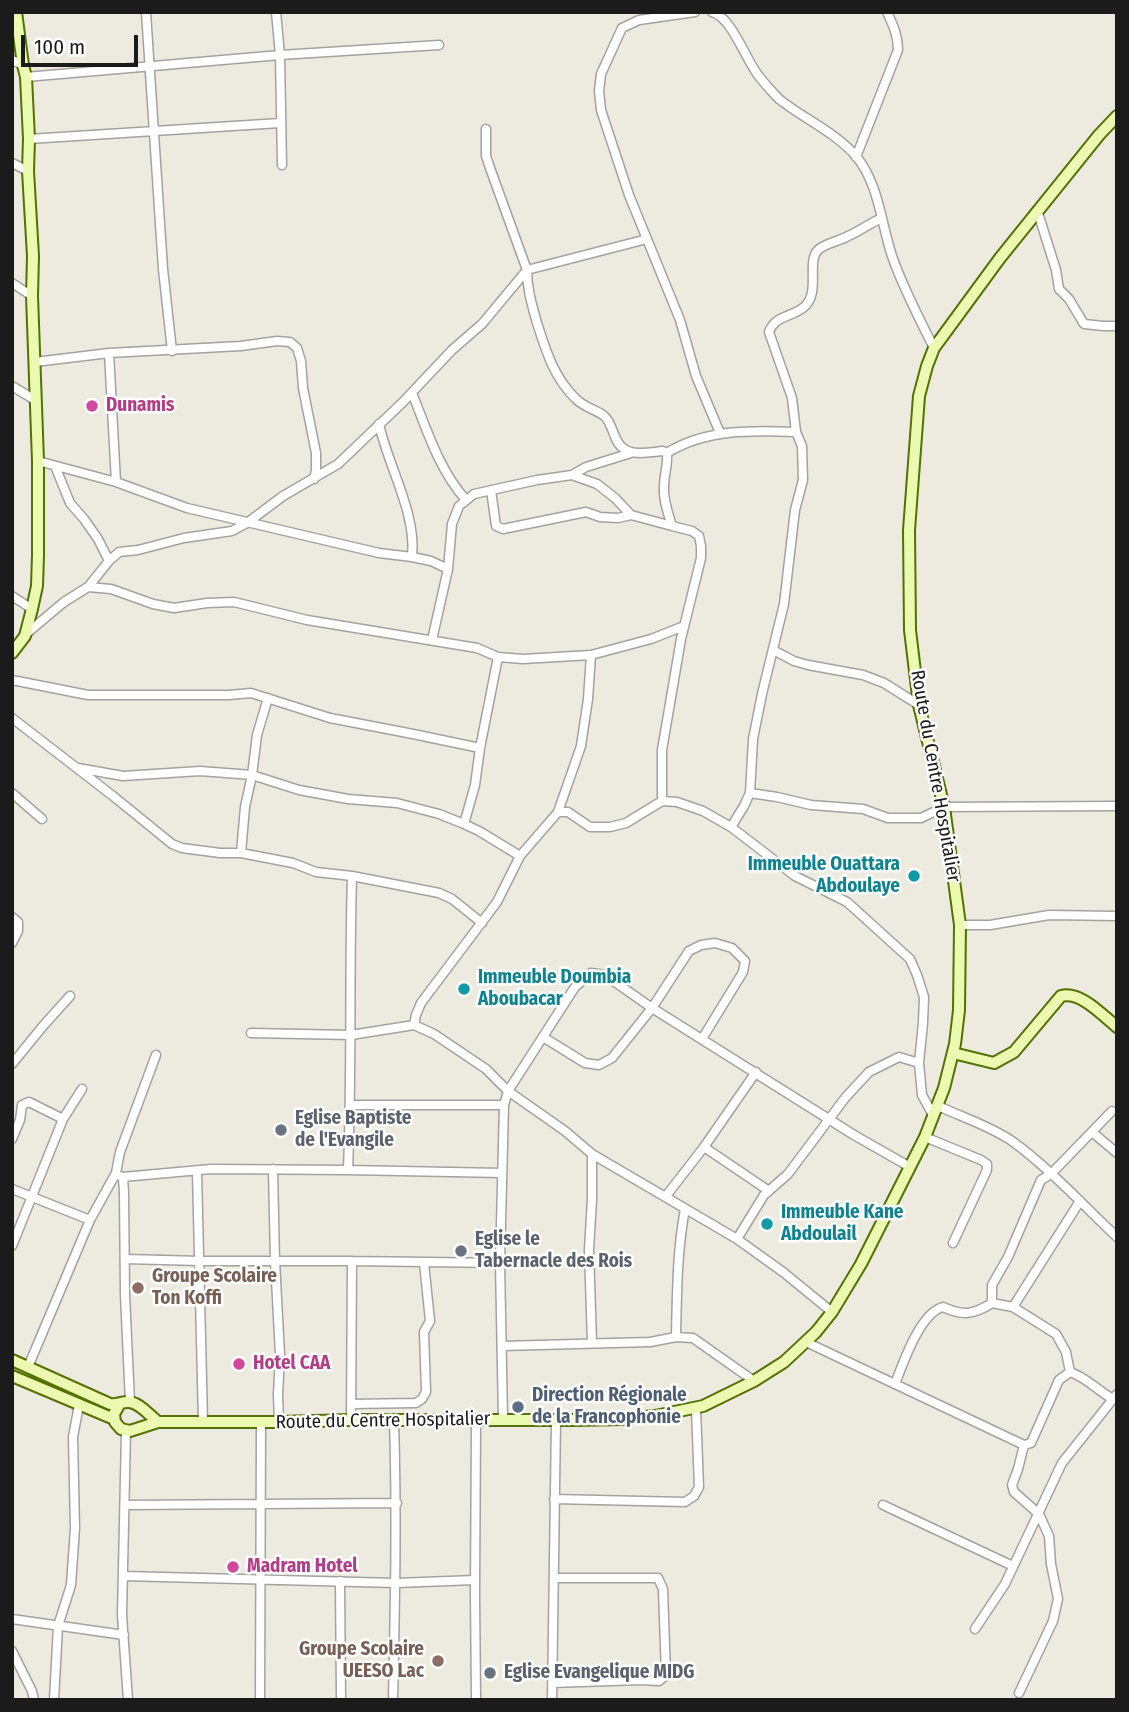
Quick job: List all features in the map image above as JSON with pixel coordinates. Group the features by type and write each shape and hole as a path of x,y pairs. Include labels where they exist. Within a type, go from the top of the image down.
{"street":[{"path":"16,12 18,62 26,77 38,461 37,586 25,636"},
{"path":"146,12 163,269 172,351"},
{"path":"276,12 282,165"},
{"path":"695,12 630,23 622,29 601,74 599,91 601,110 629,195 680,320 696,376 720,433"},
{"path":"712,12 723,19 756,73 778,98 835,138 856,157 877,196 892,255 909,299 934,348"},
{"path":"856,157 898,50 895,29 887,12"},
{"path":"26,77 279,55 439,45"},
{"name":"Route du Centre Hospitalier","path":"140,1428 158,1422 624,1419 696,1409 723,1398 784,1362 832,1312 861,1264 925,1137 953,1053 959,1010 960,925 944,807 919,705 909,630 909,530 919,396 926,366 934,348 1000,258 1117,116"},
{"path":"29,139 281,123"},
{"path":"486,129 486,156 527,270 529,295 546,352 558,378 577,401 604,415 617,442 622,449 631,453"},
{"path":"12,163 28,171"},
{"path":"1038,213 1056,270 1059,289 1069,299 1084,324 1117,326"},
{"path":"731,827 750,793 753,739 784,604 795,510 803,480 802,446 796,432 792,398 769,332 777,320 805,307 810,300 815,256 819,249 882,218"},
{"path":"12,653 25,636 64,602 88,587 119,552 232,531 283,496 338,464 412,393 452,350 482,324 527,270 647,239"},
{"path":"12,283 32,296"},
{"path":"35,362 109,353 290,342 297,348 301,361 303,388 316,453 314,479"},
{"path":"109,353 116,482"},
{"path":"12,386 35,400"},
{"path":"412,393 445,470 466,500"},
{"path":"379,424 409,517 414,542 412,557"},
{"path":"432,640 448,569 452,524 460,506 474,494 572,475 586,467 631,453 667,453 682,444 720,433 796,432"},
{"path":"667,453 663,485 671,526"},
{"path":"38,461 116,482 187,508 379,553 431,561 448,569"},
{"path":"55,466 70,503 84,519 109,561"},
{"path":"572,475 597,484 631,515"},
{"path":"491,490 496,526 503,530 586,512 600,517 618,518 631,515 692,531 699,536 701,558 684,626 662,750 662,801"},
{"path":"88,587 111,589 153,604 174,608 234,602 307,620 477,648 498,657 523,659 591,655 652,639 684,626"},
{"path":"12,596 32,608"},
{"path":"773,650 794,661 884,682 919,705"},
{"path":"414,1025 421,1003 497,902 520,856 558,812 581,746 591,655"},
{"path":"464,824 475,785 498,657"},
{"path":"12,680 88,695 251,693 330,718 480,748"},
{"path":"241,853 245,807 257,735 268,698"},
{"path":"12,718 172,844 182,848 241,853 293,863 316,872 352,876 439,893 482,923"},
{"path":"76,767 123,776 200,771 252,775 299,790 348,799 397,803 464,824 520,856"},
{"path":"12,793 42,819"},
{"path":"750,793 811,805 863,809 888,818 921,818 944,807 1117,806"},
{"path":"558,812 568,812 590,827 610,827 626,824 662,801 677,802 704,811 731,827 795,876 847,902 911,960 924,997 919,1063 922,1094 935,1111 975,1122 1011,1140 1117,1237"},
{"path":"348,1170 352,876"},
{"path":"960,925 990,925 1049,915 1117,915"},
{"path":"12,917 18,922 18,931 12,943"},
{"path":"543,1037 585,1063 599,1065 612,1058 652,1008 689,951 701,945 715,943 732,948 745,961 743,972 702,1039"},
{"path":"503,1420 500,1263 504,1105 508,1091 575,987 591,973 605,975 652,1008 910,1167"},
{"path":"953,1053 994,1063 1014,1052 1061,996 1069,994 1078,997 1117,1027"},
{"path":"12,1064 70,996"},
{"path":"251,1033 351,1035 414,1025 434,1034 486,1069 508,1091 565,1131 592,1154 737,1239 832,1312"},
{"path":"144,1411 140,1428 135,1430 126,1431 118,1426 114,1419 114,1412 124,1403 125,1259 119,1175 120,1152 156,1055"},
{"path":"737,1239 764,1195 788,1174 845,1098 869,1072 899,1057 919,1063"},
{"path":"666,1196 756,1072"},
{"path":"12,1246 63,1119 82,1089"},
{"path":"12,1139 16,1118 22,1105 29,1102 63,1119"},
{"path":"350,1105 504,1105"},
{"path":"992,1303 992,1285 1041,1180 1051,1174 1112,1111"},
{"path":"1091,1132 1117,1153"},
{"path":"925,1137 987,1164 988,1170 953,1243"},
{"path":"704,1147 769,1191"},
{"path":"592,1154 589,1250 592,1343"},
{"path":"119,1175 273,1169 502,1173"},
{"path":"273,1169 280,1355 279,1422"},
{"path":"197,1172 203,1422"},
{"path":"28,1367 90,1220 119,1175"},
{"path":"12,1189 90,1220"},
{"path":"1013,1307 1080,1201"},
{"path":"676,1337 677,1285 685,1209"},
{"path":"125,1259 500,1263"},
{"path":"351,1420 352,1261"},
{"path":"351,1404 416,1404 426,1392 424,1332 430,1321 424,1263"},
{"path":"895,1384 910,1345 934,1309 943,1307 958,1313 978,1311 992,1303 1013,1307 1056,1334 1066,1352 1070,1372"},
{"path":"502,1346 650,1342 676,1337 693,1338 754,1381"},
{"path":"806,1342 1024,1445 1031,1443 1059,1380 1070,1372"},
{"path":"12,1360 110,1404 136,1403 158,1422"},
{"path":"975,1629 1004,1584 1062,1463 1115,1396 1093,1387 1080,1375 1070,1372"},
{"path":"12,1376 114,1419"},
{"path":"54,1700 58,1626 71,1585 75,1528 73,1437 79,1405"},
{"path":"554,1499 685,1502 694,1496 699,1487 696,1409"},
{"path":"393,1700 397,1503 394,1420"},
{"path":"476,1420 476,1700"},
{"path":"552,1700 556,1420"},
{"path":"260,1700 261,1422"},
{"path":"126,1431 122,1615 128,1700"},
{"path":"1019,1693 1053,1621 1058,1598 1049,1536 1039,1514 1014,1492 1012,1485 1024,1445"},
{"path":"125,1505 397,1503"},
{"path":"883,1505 1013,1566"},
{"path":"122,1576 396,1583 475,1580"},
{"path":"552,1684 659,1681 666,1675 663,1589 658,1578 554,1578"},
{"path":"340,1581 341,1700"},
{"path":"12,1619 124,1635"},
{"path":"12,1651 34,1700"}],"place":[{"name":"Dunamis","path":"92,406"},
{"name":"Immeuble Ouattara Abdoulaye","path":"914,876"},
{"name":"Immeuble Doumbia Aboubacar","path":"464,989"},
{"name":"Eglise Baptiste de l'Evangile","path":"281,1130"},
{"name":"Immeuble Kane Abdoulail","path":"767,1224"},
{"name":"Eglise le Tabernacle des Rois","path":"461,1251"},
{"name":"Groupe Scolaire Ton Koffi","path":"138,1288"},
{"name":"Hotel CAA","path":"239,1364"},
{"name":"Direction Régionale de la Francophonie","path":"518,1407"},
{"name":"Madram Hotel","path":"233,1567"},
{"name":"Groupe Scolaire UEESO Lac","path":"438,1661"},
{"name":"Eglise Evangelique MIDG","path":"490,1673"}]}
